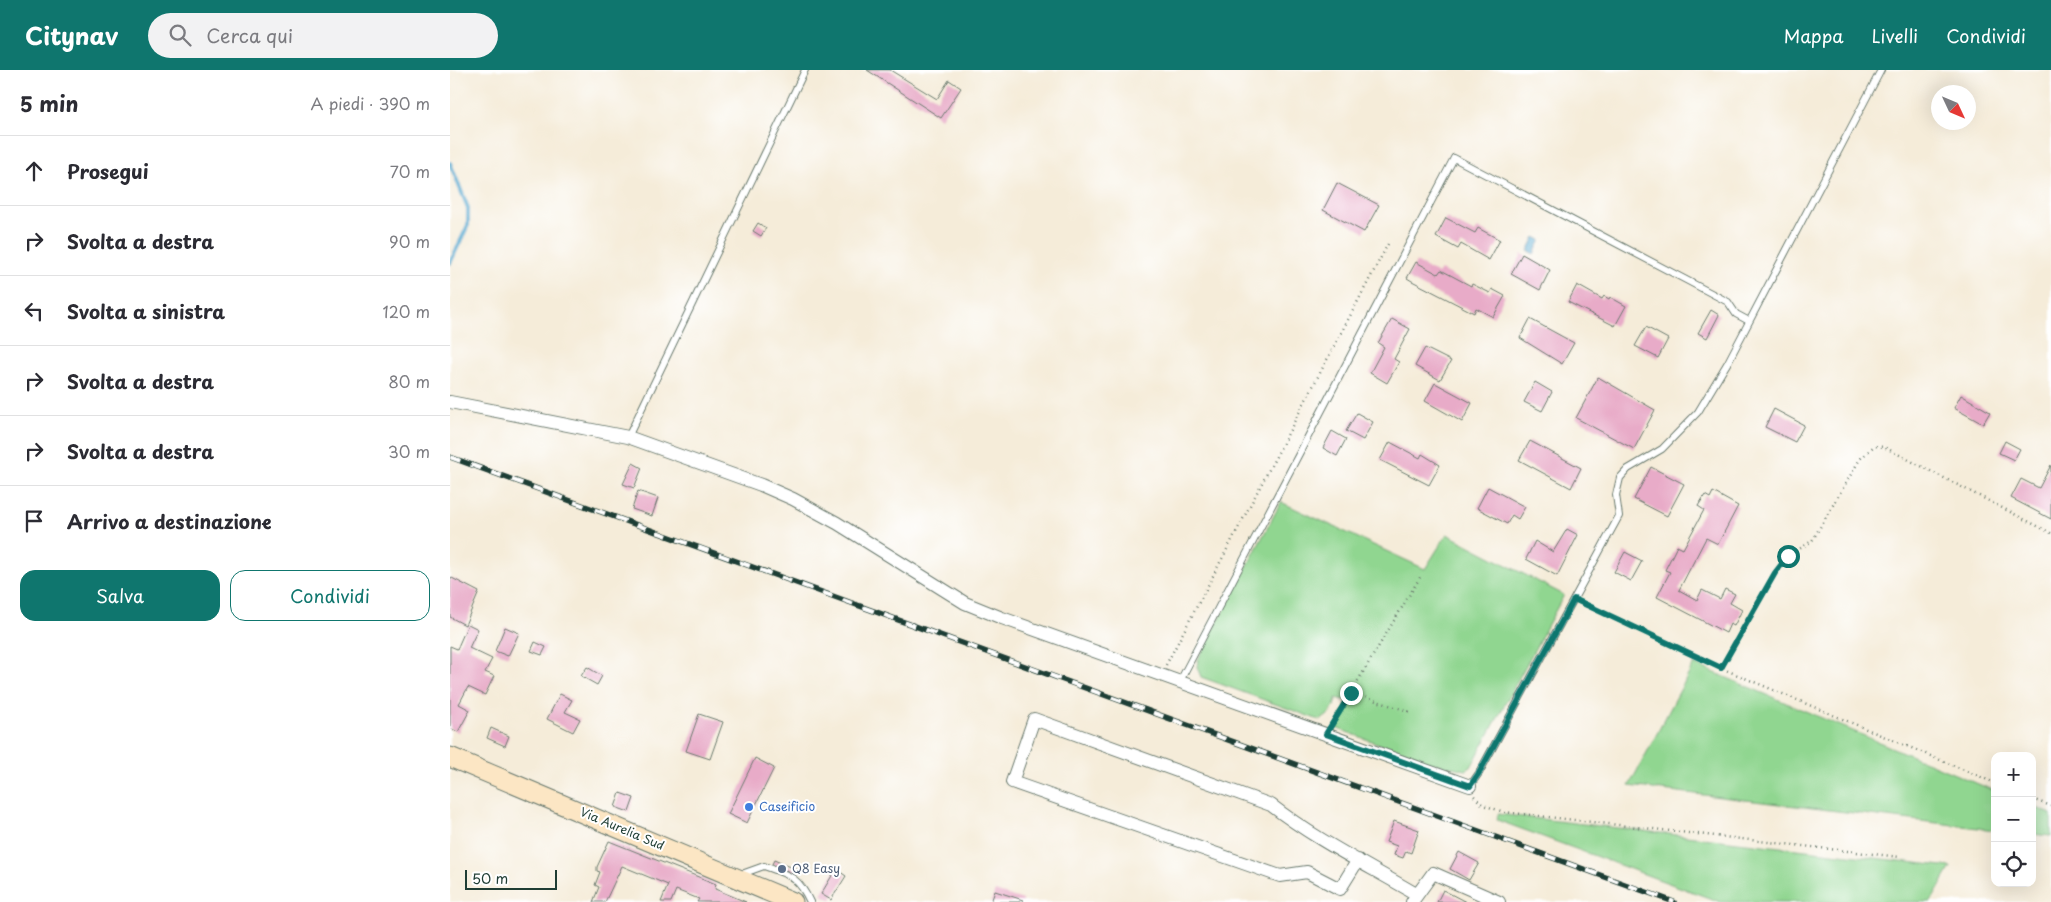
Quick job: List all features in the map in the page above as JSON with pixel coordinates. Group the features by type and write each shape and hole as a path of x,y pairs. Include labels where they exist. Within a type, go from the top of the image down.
{"main road":[{"name":"Via Aurelia Sud","path":"450,757 793,902"}],"street":[{"path":"450,402 628,437 793,499 837,523 964,603 1470,786"},
{"path":"1358,860 1340,889 1307,872 1280,876 1012,782 1034,719 1271,805 1296,824 1358,860 1414,898 1433,873 1499,902"}],"lane":[{"path":"628,437 805,70"},
{"path":"1470,786 1479,773 1619,516 1616,495 1620,478 1628,469 1662,449 1698,412 1728,362 1881,70"},
{"path":"1180,681 1454,158 1728,302 1736,314 1749,321"},
{"path":"734,877 764,866 788,875 802,885 810,902"}],"path":[{"path":"1162,675 1388,244"},
{"path":"1721,668 1775,573 1788,556 1812,541 1860,459 1874,446 1884,447 2051,533"},
{"path":"1326,734 1422,574"},
{"path":"1574,599 1721,668 1991,781"},
{"path":"1351,693 1411,712"},
{"path":"1470,786 1471,793 1478,801 1504,812 1900,857"},
{"path":"2036,800 2051,806"}],"green space":[{"path":"1281,502 1425,569 1447,534 1564,595 1471,767 1466,770 1428,762 1336,728 1348,701 1336,698 1331,712 1319,720 1201,677 1197,667 1198,659"},
{"path":"1694,664 1991,789 1991,830 1629,786"},
{"path":"2036,808 2051,814 2051,836 2036,834"},
{"path":"1498,814 1951,867 1931,902 1720,902 1497,820"}],"water":[{"path":"1535,237 1541,240 1534,254 1528,251"}],"building":[{"path":"867,70 890,70 937,99 949,80 961,88 941,118"},
{"path":"1337,183 1379,205 1364,232 1323,210"},
{"path":"1446,218 1475,233 1478,228 1500,240 1489,260 1461,244 1458,249 1436,237"},
{"path":"758,223 766,228 761,236 753,231"},
{"path":"1522,254 1550,270 1540,290 1511,274"},
{"path":"1416,262 1438,274 1441,270 1471,286 1472,284 1490,293 1492,289 1505,296 1493,317 1476,308 1474,313 1407,278"},
{"path":"1577,285 1602,299 1604,296 1609,299 1610,297 1626,306 1615,326 1568,302"},
{"path":"1711,310 1719,315 1707,338 1698,333"},
{"path":"1392,319 1410,329 1394,359 1399,362 1387,383 1370,373 1384,347 1378,343"},
{"path":"1530,319 1574,343 1562,364 1520,338"},
{"path":"1646,327 1668,339 1658,358 1635,346"},
{"path":"1425,348 1451,361 1440,380 1415,366"},
{"path":"1598,377 1655,410 1634,449 1576,418"},
{"path":"1535,382 1552,392 1542,411 1524,402"},
{"path":"1435,383 1472,403 1462,422 1425,401"},
{"path":"1961,395 1990,412 1983,424 1954,408"},
{"path":"1774,409 1804,425 1795,442 1765,427"},
{"path":"1357,413 1373,422 1363,440 1346,431"},
{"path":"1332,431 1346,439 1337,456 1323,448"},
{"path":"1530,441 1581,468 1571,488 1519,460"},
{"path":"2005,441 2020,449 2014,460 1999,453"},
{"path":"1390,442 1420,458 1422,454 1440,465 1429,485 1380,460"},
{"path":"633,463 642,468 634,488 623,484"},
{"path":"2051,465 2051,519 2011,498 2021,479 2039,488"},
{"path":"1651,467 1684,484 1667,516 1634,499"},
{"path":"1488,487 1525,507 1518,519 1512,515 1507,524 1477,508"},
{"path":"638,491 658,498 652,516 632,509"},
{"path":"1713,492 1738,506 1718,544 1706,538 1679,590 1697,600 1702,590 1720,599 1725,589 1735,594 1730,603 1742,610 1734,626 1730,624 1726,633 1657,597 1670,572 1665,570 1677,546 1683,549 1704,510 1698,506 1705,495 1710,498"},
{"path":"1567,529 1578,535 1557,576 1526,559 1535,541 1553,552"},
{"path":"1625,552 1642,561 1631,581 1614,572"},
{"path":"450,577 479,592 465,625 450,617"},
{"path":"468,624 478,629 469,648 492,659 485,672 494,676 485,695 468,687 459,704 470,710 458,732 450,728 450,646 457,649"},
{"path":"505,627 519,633 508,656 495,651"},
{"path":"535,642 546,647 542,655 531,651"},
{"path":"587,667 602,676 597,685 581,676"},
{"path":"560,694 572,700 565,712 580,719 573,732 547,719"},
{"path":"699,714 723,722 710,759 686,751"},
{"path":"491,728 509,736 505,746 487,738"},
{"path":"755,758 774,768 747,823 728,814"},
{"path":"620,793 634,798 629,812 615,807"},
{"path":"1394,821 1419,830 1411,853 1406,851 1403,858 1394,855 1397,846 1386,842"},
{"path":"609,841 716,884 715,889 746,902 697,902 699,899 676,890 671,902 661,902 668,885 622,866 605,902 593,902 599,887 595,885 600,872 597,871 597,867"},
{"path":"1459,852 1479,863 1469,880 1450,869"},
{"path":"774,860 798,870 796,875 772,864"},
{"path":"836,869 846,876 831,900 821,894"},
{"path":"1443,890 1466,902 1437,902"},
{"path":"995,891 1023,900 1023,902 991,902"}],"waterway":[{"path":"450,163 468,208 468,225 450,263"}],"railway":[{"path":"450,457 1674,902"}],"place":[{"name":"Caseificio","path":"749,807"},
{"name":"Q8 Easy","path":"782,869"}],"route":[{"path":"1351,693 1326,734 1470,786 1479,773 1574,599 1721,668 1775,573 1788,556"}]}
